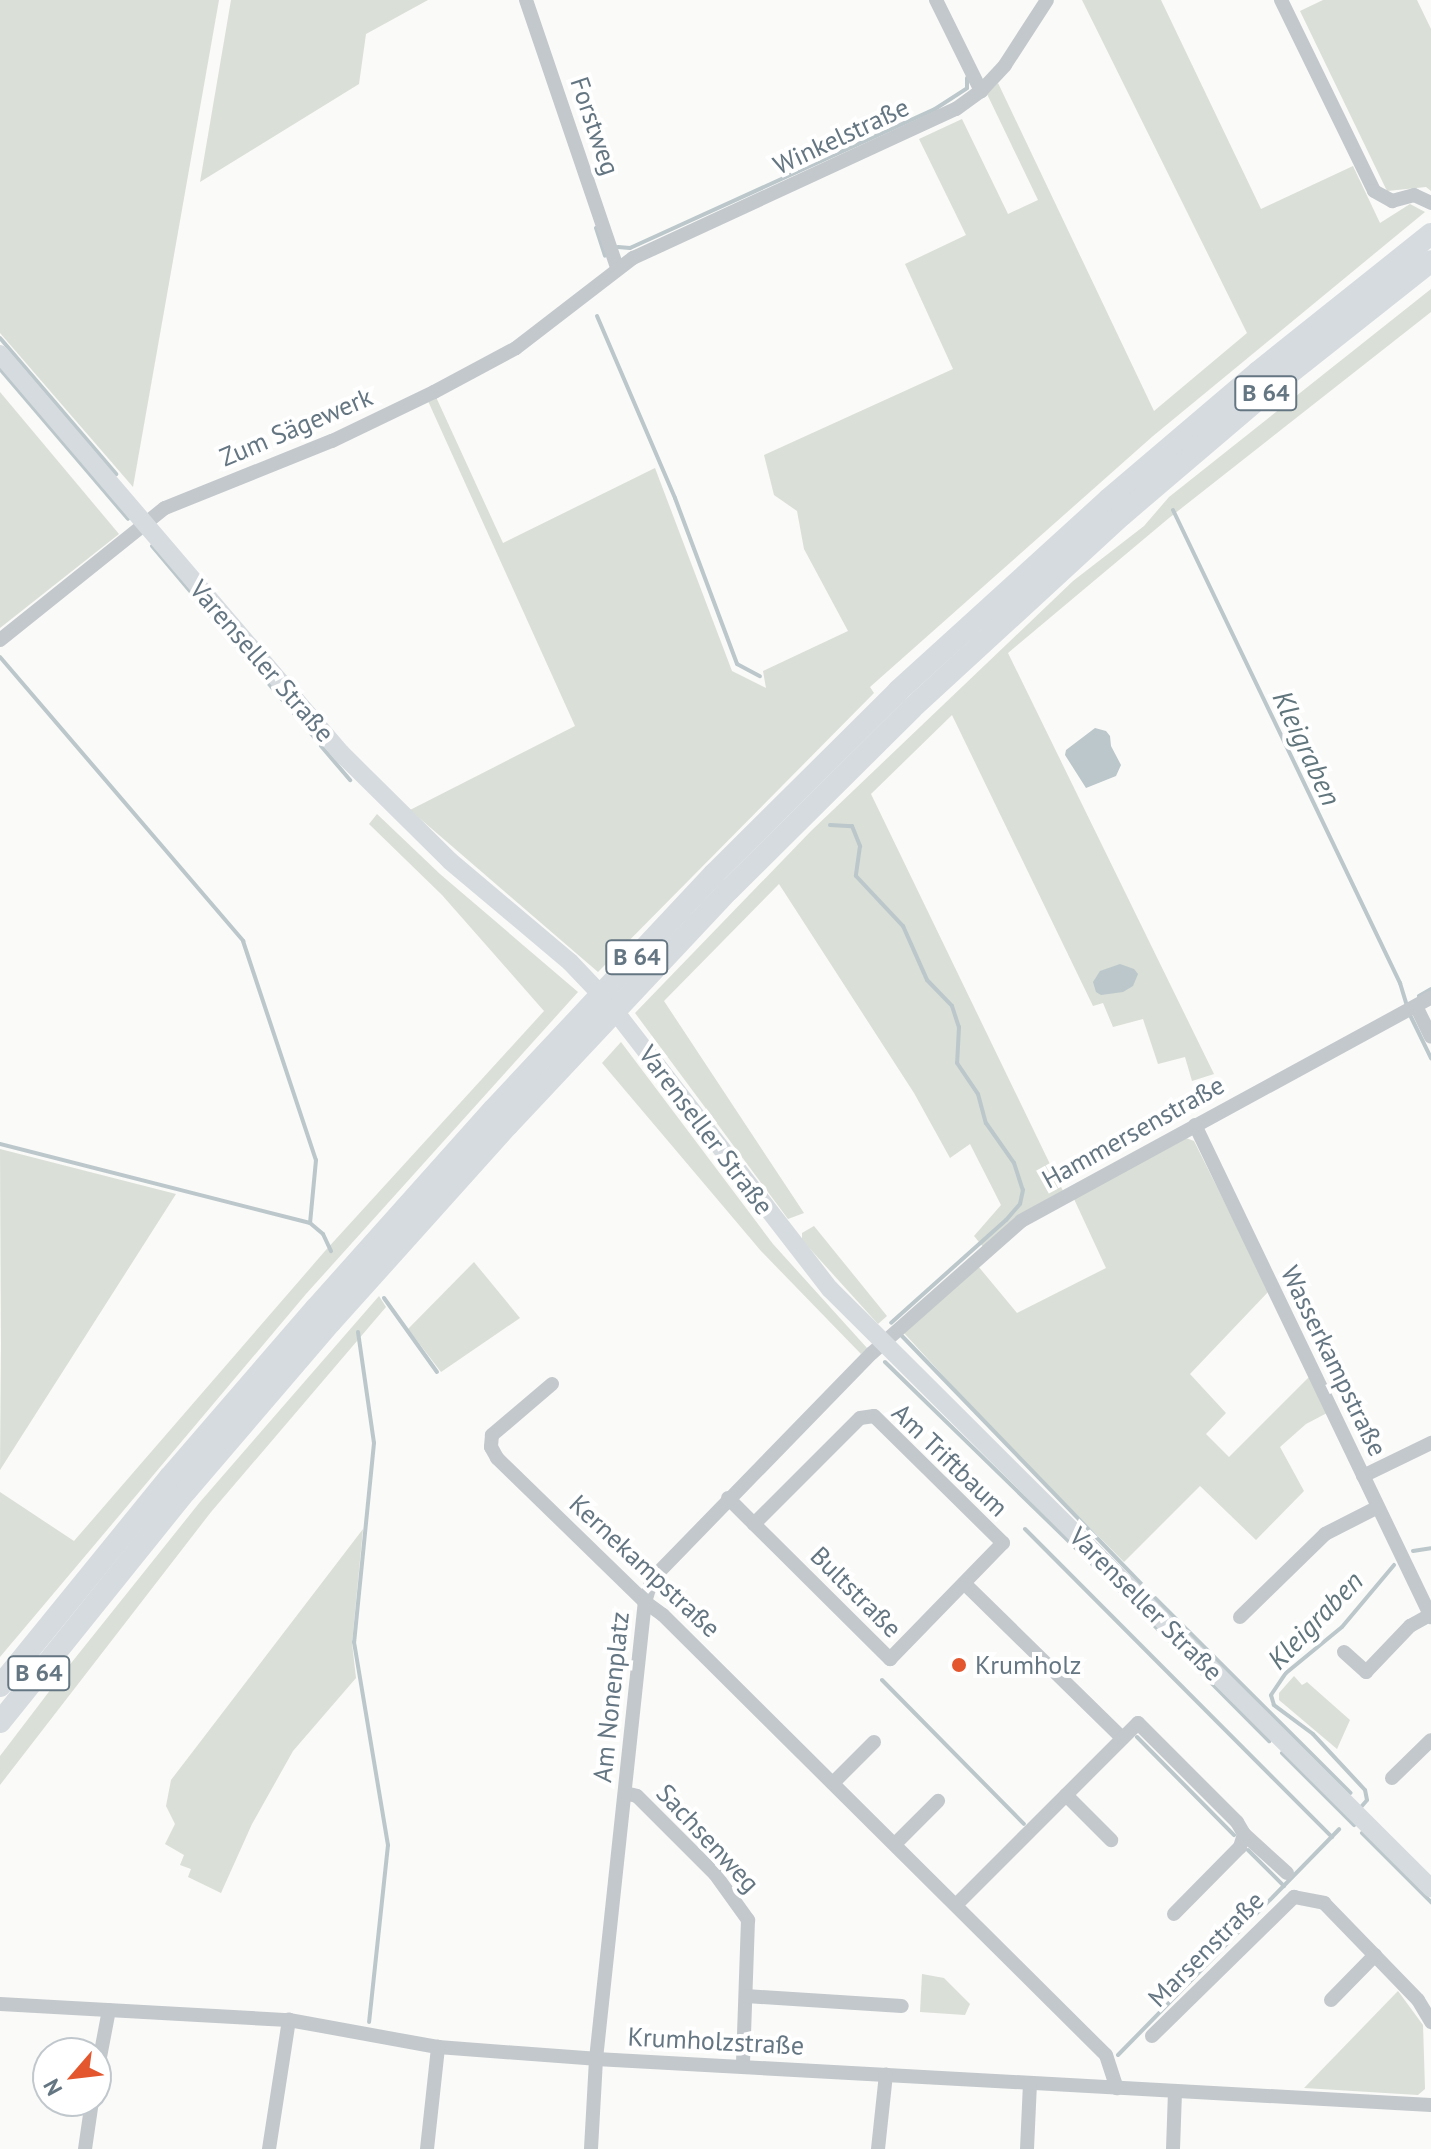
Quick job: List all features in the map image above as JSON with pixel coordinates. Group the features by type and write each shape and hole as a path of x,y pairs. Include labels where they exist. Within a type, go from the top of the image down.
{"highway":[{"name":"B 64","path":"0,1686 170,1477 316,1308 493,1110 714,874 898,691 1109,499 1258,372 1431,234"},
{"name":"B 64","path":"0,1722 186,1491 342,1311 508,1125 729,890 911,709 1099,536 1271,388 1425,267"}],"main road":[{"name":"Varenseller Straße","path":"0,354 380,795 450,861 570,962 637,1038 786,1236 830,1289 1431,1888"}],"street":[{"name":"Forstweg","path":"526,0 617,267"},
{"path":"936,0 981,91"},
{"name":"Winkelstraße","path":"617,267 956,109 981,91 1005,65 1047,0"},
{"path":"1281,0 1374,191 1392,201 1414,195 1431,203"},
{"name":"Zum Sägewerk","path":"0,640 165,508 332,441 516,348 617,267"},
{"name":"Hammersenstraße","path":"883,1343 1029,1216 1431,997"},
{"path":"1416,1006 1431,1037"},
{"name":"Wasserkampstraße","path":"1195,1125 1430,1616"},
{"name":"Am Nonenplatz","path":"591,2149 596,2059 645,1602 652,1579 883,1343"},
{"name":"Kernekampstraße","path":"552,1384 492,1435 491,1447 497,1458 645,1602 663,1615 1106,2055 1117,2088"},
{"name":"Am Triftbaum","path":"754,1524 860,1418 874,1416 1003,1543 966,1585"},
{"path":"1363,1476 1431,1443"},
{"name":"Bultstraße","path":"728,1498 890,1659 966,1585"},
{"path":"1240,1617 1325,1534 1378,1507"},
{"path":"966,1585 1122,1738"},
{"path":"1344,1652 1366,1672 1410,1626 1430,1616"},
{"path":"957,1904 1138,1723 1237,1822 1244,1834 1287,1873"},
{"path":"1392,1778 1431,1740"},
{"path":"833,1783 874,1742"},
{"name":"Sachsenweg","path":"625,1793 637,1796 715,1874 744,1909 750,1931 743,2066"},
{"path":"1066,1795 1111,1840"},
{"path":"895,1844 938,1801"},
{"path":"1174,1914 1240,1847 1244,1834"},
{"name":"Marsenstraße","path":"1152,2036 1294,1897 1324,1903 1375,1955"},
{"path":"1331,2000 1375,1955 1418,2000 1431,2022"},
{"path":"746,1996 902,2006"},
{"name":"Krumholzstraße","path":"0,2004 289,2020 438,2047 596,2059 1431,2105"},
{"path":"104,2037 109,2010"},
{"path":"269,2149 289,2020"},
{"path":"427,2149 438,2047"},
{"path":"878,2149 886,2074"},
{"path":"1027,2149 1030,2084"},
{"path":"1173,2149 1175,2091"},
{"path":"85,2149 90,2117"}],"shaded area":[{"path":"0,0 219,0 133,487 0,333"},
{"path":"231,0 428,0 366,34 359,84 200,182"},
{"path":"1082,0 1161,0 1261,209 1353,166 1380,223 1410,204 1425,212 1153,436 870,687 874,693 598,972 410,810 575,726 428,401 436,397 503,543 655,468 732,671 766,688 763,671 848,631 804,549 797,511 774,495 764,455 953,369 905,264 966,235 919,139 962,119 1008,214 1038,200 987,94 998,83 1154,411 1247,333"},
{"path":"1323,0 1417,0 1431,29 1431,191 1426,187 1387,191 1300,11"},
{"path":"1431,289 1431,312 1169,518 1008,653 1214,1074 1192,1081 1185,1057 1158,1064 1143,1019 1113,1027 1103,1003 1093,1006 952,715 871,794 1063,1191 984,1248 974,1236 1001,1205 970,1144 950,1158 914,1093 779,884 664,1001 804,1213 788,1219 635,1013 811,831 1073,581 1144,526 1169,497"},
{"path":"0,392 119,534 0,628"},
{"path":"1095,728 1106,731 1110,736 1111,746 1121,765 1116,776 1086,788 1065,755 1066,750"},
{"path":"377,814 440,874 578,992 306,1294 0,1657 0,1492 74,1541 325,1251 544,1011 442,895 369,824"},
{"path":"1120,964 1134,969 1138,974 1133,986 1123,992 1101,995 1096,992 1093,982 1100,971"},
{"path":"621,1042 773,1244 867,1348 861,1354 761,1251 602,1063"},
{"path":"1186,1138 1194,1141 1269,1291 1190,1374 1226,1413 1206,1434 1229,1457 1310,1376 1327,1413 1306,1424 1280,1447 1304,1491 1256,1540 1200,1486 1124,1562 991,1428 904,1333 978,1266 1017,1313 1106,1268 1074,1199"},
{"path":"0,1149 176,1194 0,1470 1,1345"},
{"path":"814,1226 887,1316 878,1324 802,1240 802,1233"},
{"path":"474,1262 520,1318 441,1372 408,1329"},
{"path":"379,1296 386,1307 211,1512 0,1785 0,1756 64,1672 200,1502"},
{"path":"363,1529 352,1643 356,1678 293,1751 252,1824 221,1893 188,1877 191,1869 180,1865 184,1855 165,1844 175,1824 166,1806 171,1780"},
{"path":"1294,1676 1302,1685 1307,1682 1350,1720 1337,1749 1279,1700 1279,1693"},
{"path":"922,1974 944,1978 970,2004 965,2015 920,2012"},
{"path":"1398,1991 1423,2025 1425,2089 1418,2095 1304,2088"}],"waterway":[{"path":"618,247 630,248 935,109 967,88 967,78"},
{"path":"596,228 605,256"},
{"path":"597,316 675,498 737,664 760,676"},
{"path":"0,338 116,474"},
{"path":"0,369 128,519"},
{"name":"Kleigraben","path":"1173,510 1400,983 1406,1003"},
{"path":"152,546 250,662"},
{"path":"0,657 243,941 316,1160 310,1223"},
{"path":"263,677 314,737"},
{"path":"321,746 350,780"},
{"path":"830,825 852,826 860,846 856,876 903,926 927,980 952,1006 959,1027 957,1063 978,1094 986,1123 1014,1163 1023,1190 1020,1204 1006,1220 891,1323"},
{"name":"Kleigraben","path":"1419,996 1431,989"},
{"name":"Kleigraben","path":"1411,1017 1431,1058"},
{"path":"0,1144 310,1223 323,1234 331,1251"},
{"path":"384,1298 437,1372"},
{"path":"358,1332 374,1443 354,1642 388,1845 369,2022"},
{"path":"902,1336 1144,1587"},
{"path":"885,1362 1122,1593"},
{"path":"1025,1529 1332,1837"},
{"name":"Kleigraben","path":"1413,1551 1431,1548"},
{"name":"Kleigraben","path":"1361,1807 1367,1800 1365,1790 1313,1734 1274,1705 1271,1695 1286,1673 1342,1627 1394,1565"},
{"path":"1155,1598 1351,1793"},
{"path":"1134,1605 1269,1741"},
{"path":"882,1680 1024,1824"},
{"path":"1137,1737 1234,1835"},
{"path":"1282,1753 1354,1825"},
{"name":"Kleigraben","path":"1118,2055 1339,1829"},
{"path":"1362,1833 1431,1902"},
{"path":"1248,1850 1284,1886"}],"place":[{"name":"Krumholz","path":"959,1665"}]}
